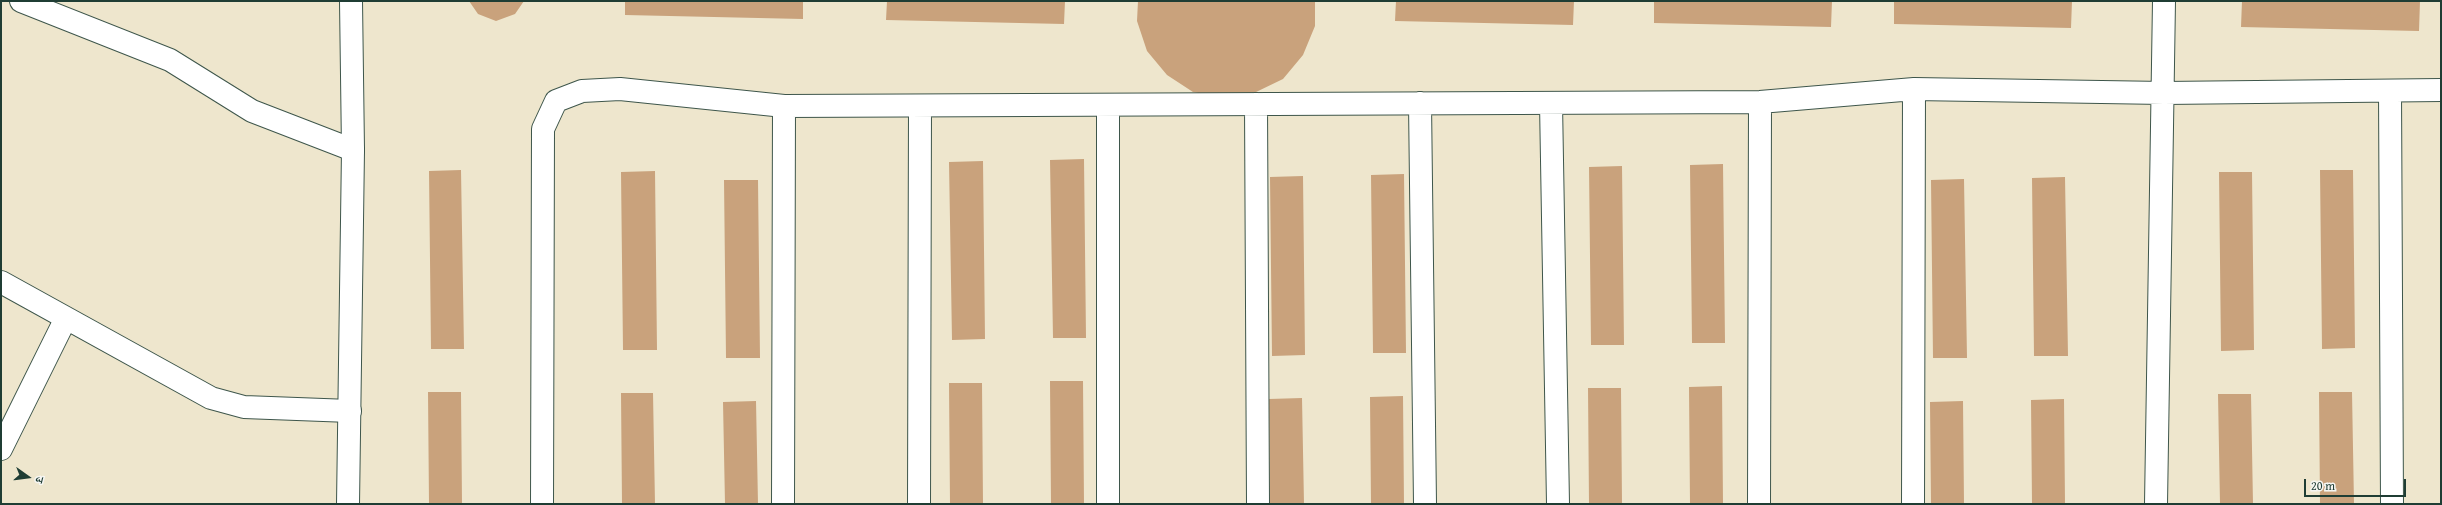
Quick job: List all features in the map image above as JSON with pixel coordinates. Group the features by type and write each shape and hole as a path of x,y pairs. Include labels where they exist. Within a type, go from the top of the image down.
{"street":[{"path":"21,1 170,60 252,111 353,150"},
{"path":"348,504 353,150 351,1"},
{"path":"2156,504 2164,93 2164,1"},
{"path":"542,504 543,129 556,101 582,91 620,89 784,106 920,106 1760,102 1914,89 2164,93 2441,90"},
{"path":"1913,504 1914,89"},
{"path":"2390,91 2392,504"},
{"path":"1759,504 1760,102"},
{"path":"1420,103 1425,504"},
{"path":"1551,103 1558,504"},
{"path":"1256,104 1258,504"},
{"path":"1108,105 1108,504"},
{"path":"784,106 784,504"},
{"path":"919,504 920,106"},
{"path":"1,282 211,398 244,407 350,411"},
{"path":"1,449 66,318"}],"building":[{"path":"469,1 524,1 515,14 496,21 478,14"},
{"path":"625,1 803,1 803,19 625,15"},
{"path":"887,1 1065,1 1064,24 886,20"},
{"path":"1138,1 1315,1 1315,26 1303,55 1283,79 1254,93 1224,98 1193,92 1167,75 1147,51 1137,21"},
{"path":"1396,1 1574,1 1573,25 1395,21"},
{"path":"1654,1 1832,1 1831,27 1654,23"},
{"path":"1894,1 2072,1 2071,28 1894,24"},
{"path":"2242,1 2420,1 2419,31 2241,27"},
{"path":"1084,159 1086,338 1053,338 1050,160"},
{"path":"983,161 985,339 952,340 949,162"},
{"path":"1723,164 1725,343 1692,343 1690,165"},
{"path":"1622,166 1624,345 1591,345 1589,167"},
{"path":"461,170 464,349 431,349 429,171"},
{"path":"2320,170 2353,170 2355,348 2322,349"},
{"path":"655,171 657,350 623,350 621,172"},
{"path":"2219,172 2252,172 2254,350 2221,351"},
{"path":"1404,174 1406,353 1373,353 1371,175"},
{"path":"1303,176 1305,355 1272,356 1270,177"},
{"path":"2065,177 2068,356 2034,356 2032,178"},
{"path":"1964,179 1967,358 1933,358 1931,180"},
{"path":"724,180 758,180 760,358 726,358"},
{"path":"1050,381 1083,381 1084,504 1051,504"},
{"path":"949,383 982,383 983,504 950,504"},
{"path":"1722,386 1723,504 1690,504 1689,387"},
{"path":"1588,388 1621,388 1622,504 1589,504"},
{"path":"428,392 461,392 462,504 429,504"},
{"path":"2319,392 2352,392 2354,504 2320,504"},
{"path":"621,393 653,393 655,504 622,504"},
{"path":"2218,394 2251,394 2253,504 2220,504"},
{"path":"1403,396 1404,504 1371,504 1370,397"},
{"path":"1302,398 1304,504 1270,504 1269,399"},
{"path":"2064,399 2065,504 2032,504 2031,400"},
{"path":"756,401 758,504 725,504 723,402"},
{"path":"1963,401 1964,504 1931,504 1930,402"}]}
